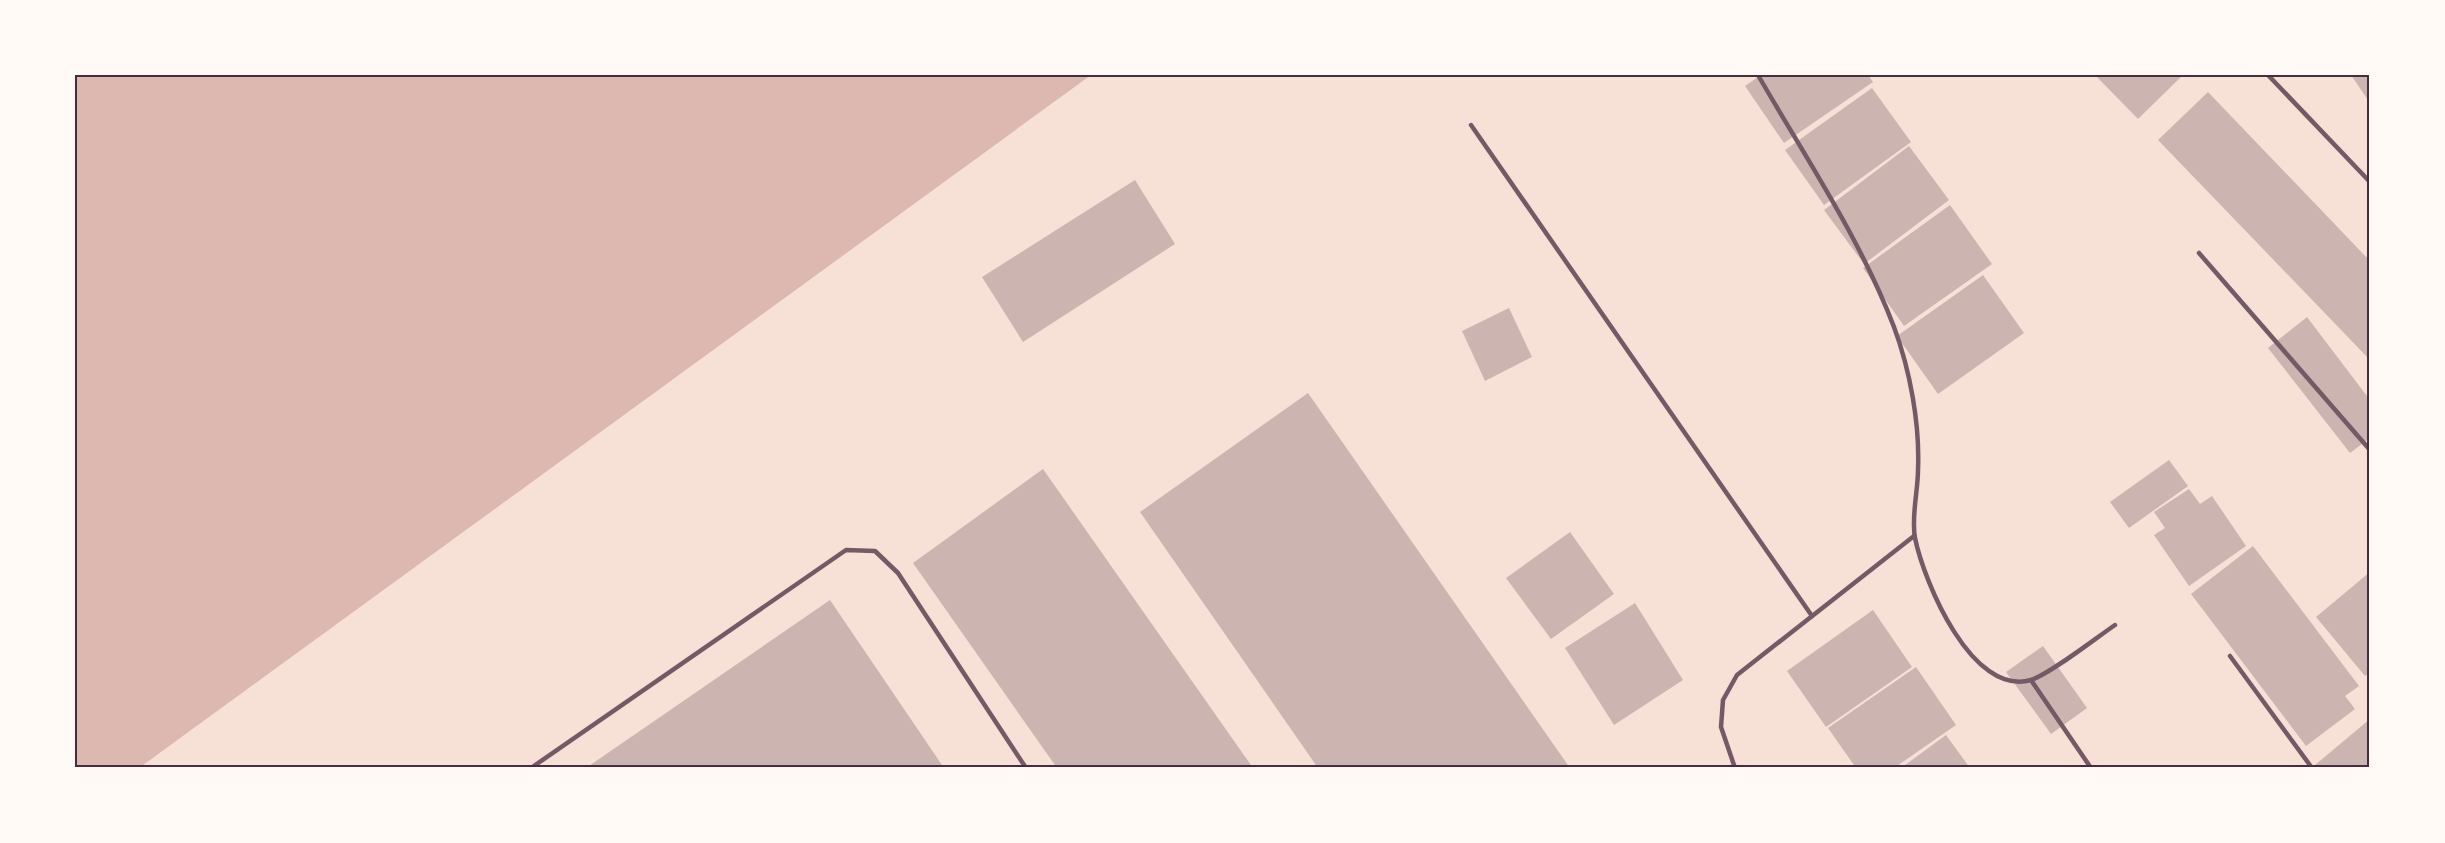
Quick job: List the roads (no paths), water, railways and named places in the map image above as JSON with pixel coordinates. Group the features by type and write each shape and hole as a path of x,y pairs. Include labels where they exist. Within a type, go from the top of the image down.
{"lane":[{"path":"1758,75 1856,246 1894,328 1912,398 1918,467 1914,536 1934,597 1971,656 1986,669 2006,680 2031,680 2115,626"},
{"path":"2268,75 2370,182"},
{"path":"1471,125 1812,616"},
{"path":"2199,253 2370,450"},
{"path":"1735,768 1720,727 1723,700 1737,675 1914,536"},
{"path":"531,768 846,550 875,551 898,573 1026,768"},
{"path":"2230,656 2312,768"},
{"path":"2031,680 2091,768"}]}
